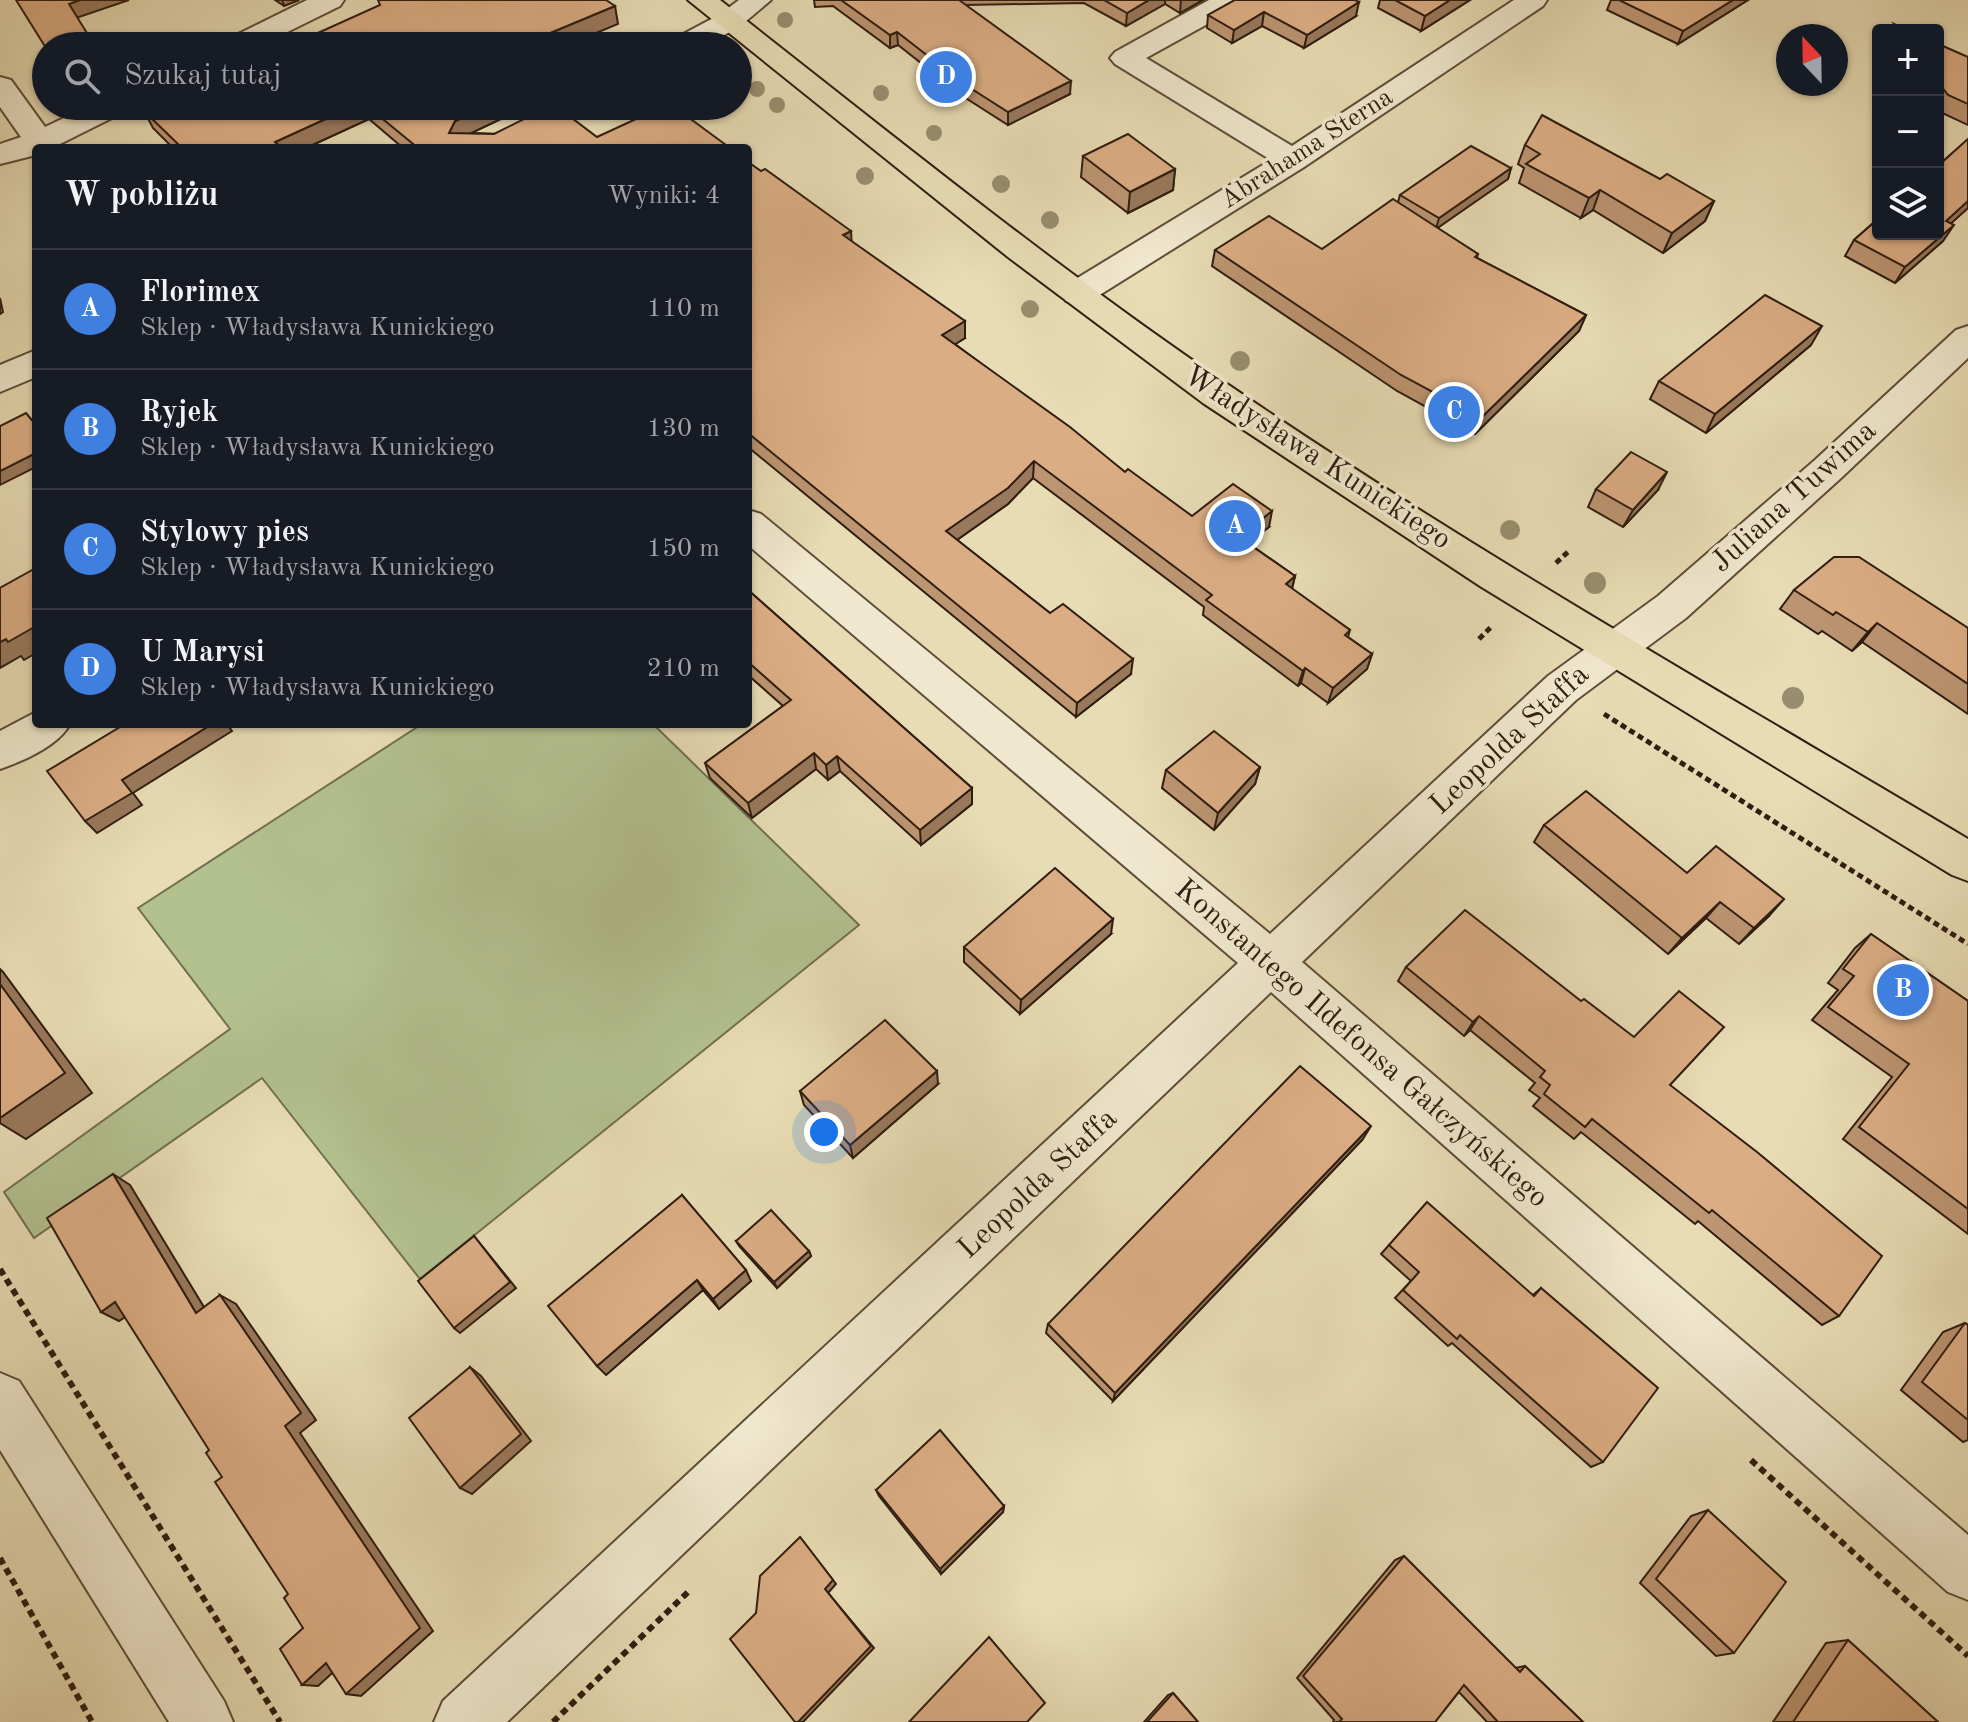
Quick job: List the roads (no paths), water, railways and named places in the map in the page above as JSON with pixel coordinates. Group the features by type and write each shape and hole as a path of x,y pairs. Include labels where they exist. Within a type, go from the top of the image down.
{"main road":[{"name":"Władysława Kunickiego","path":"729,7 1078,293 1206,387 1302,452 1614,648 1968,862"}],"street":[{"path":"265,32 330,0"},
{"path":"1230,0 1125,58 1293,160"},
{"name":"Abrahama Sterna","path":"1078,293 1293,160 1533,0"},
{"path":"699,32 729,7"},
{"path":"0,86 41,144"},
{"path":"44,144 88,120"},
{"path":"0,154 32,147"},
{"name":"Juliana Tuwima","path":"1614,648 1672,607 1828,469 1968,338"},
{"path":"0,380 32,364"},
{"name":"Konstantego Ildefonsa Gałczyńskiego","path":"752,527 1272,964 1968,1572"},
{"name":"Leopolda Staffa","path":"464,1722 1562,688 1614,648"},
{"path":"0,752 42,728"},
{"path":"0,1400 203,1722"}],"place":[{"name":"U Marysi","path":"946,77"},
{"name":"Stylowy pies","path":"1454,412"},
{"name":"Florimex","path":"1235,526"},
{"name":"Ryjek","path":"1903,990"}]}
